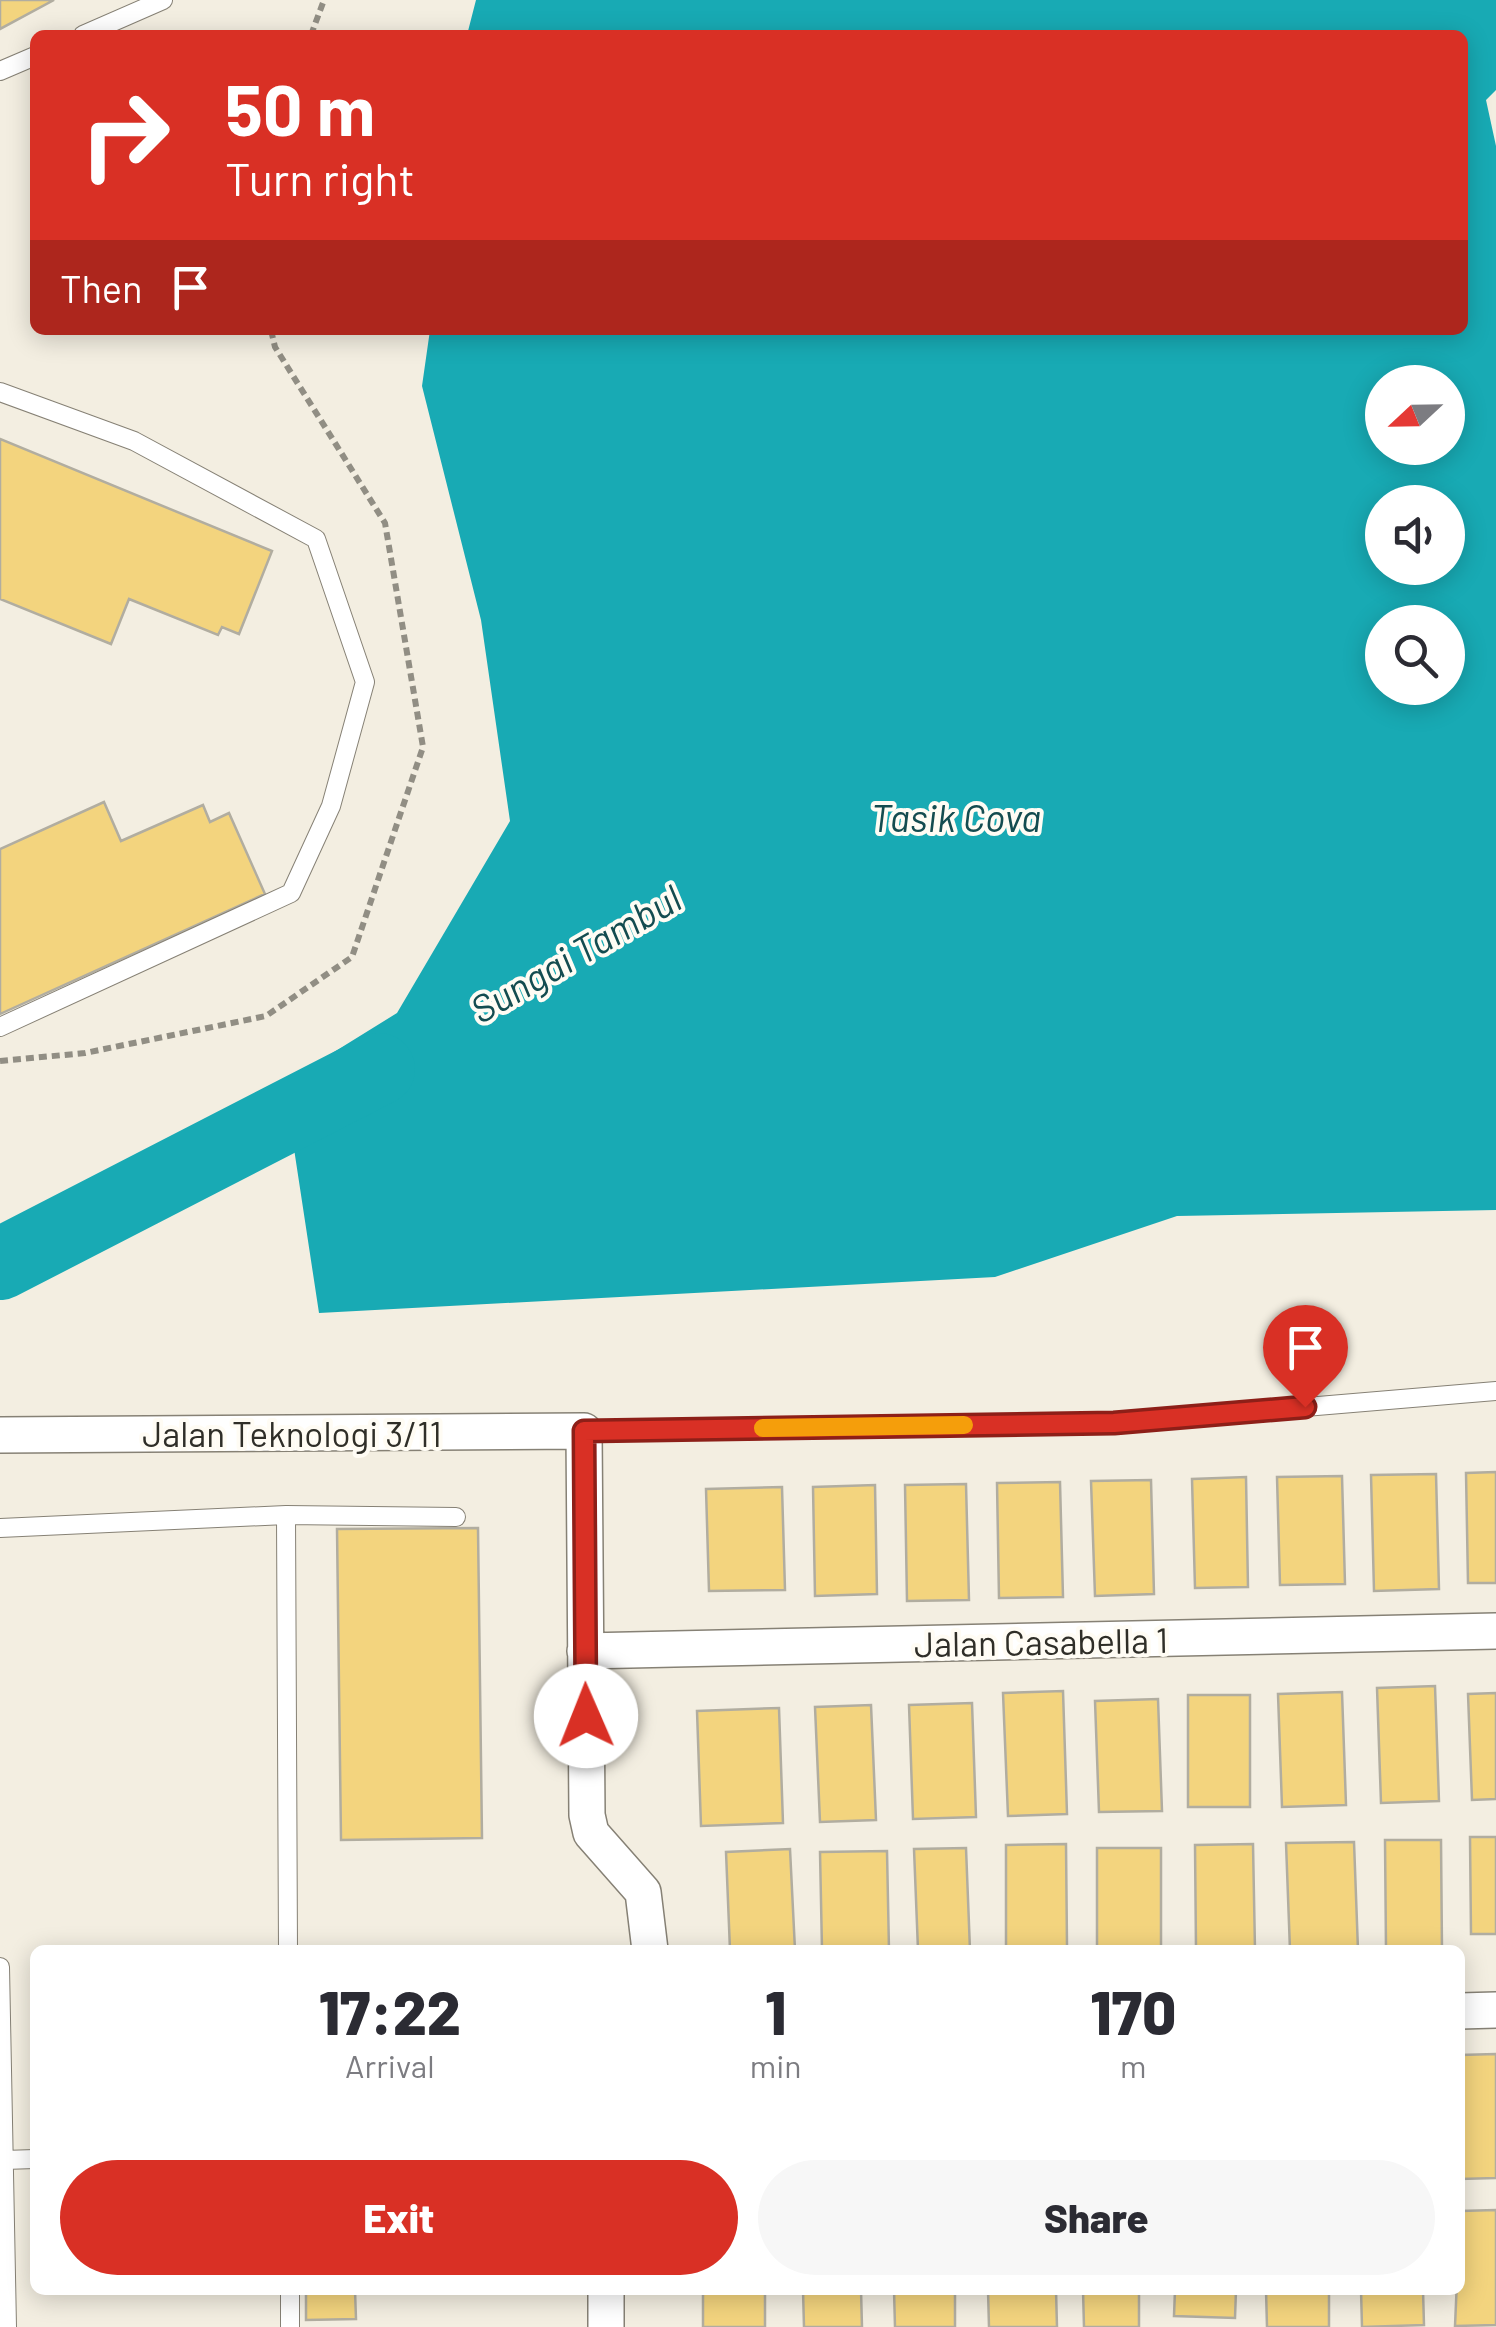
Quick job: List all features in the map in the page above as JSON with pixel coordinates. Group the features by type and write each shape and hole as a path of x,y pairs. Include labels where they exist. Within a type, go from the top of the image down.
{"street":[{"name":"Jalan Teknologi 3/11","path":"0,1435 584,1431"},
{"path":"584,1431 587,1815 591,1833 643,1892 649,1945"},
{"name":"Jalan Casabella 1","path":"585,1651 1496,1631"},
{"path":"1465,2010 1496,2010"},
{"path":"606,2295 606,2327"}],"lane":[{"path":"94,30 163,0"},
{"path":"0,71 30,58"},
{"path":"0,392 134,441 316,539 366,682 331,806 290,892 0,1027"},
{"path":"584,1431 1114,1423 1496,1392"},
{"path":"286,1516 288,1945"},
{"path":"0,1528 286,1516 456,1517"},
{"path":"0,1967 3,2292 8,2327"},
{"path":"4,2160 30,2159"},
{"path":"290,2295 290,2327"}],"path":[{"path":"313,30 324,0"},
{"path":"0,1060 85,1053 266,1016 352,957 423,747 385,522 275,347 272,335"}],"water":[{"name":"Tasik Cova","path":"476,0 1496,0 1496,90 1486,100 1496,146 1496,1210 1177,1216 995,1277 319,1313 284,1083 397,1013 510,821 481,620 422,386 429,335 1468,335 1468,30 468,30"}],"building":[{"path":"0,0 54,0 0,29"},
{"path":"0,439 272,551 239,634 222,627 218,635 129,599 111,644 0,599"},
{"path":"104,802 121,841 203,805 210,822 229,813 265,894 0,1014 0,849"},
{"path":"1496,1472 1496,1583 1468,1583 1466,1473"},
{"path":"1436,1474 1439,1589 1374,1591 1371,1475"},
{"path":"1342,1476 1345,1584 1280,1585 1277,1477"},
{"path":"1246,1477 1248,1587 1195,1588 1192,1479"},
{"path":"1151,1480 1154,1594 1095,1596 1091,1481"},
{"path":"1060,1482 1063,1597 999,1598 997,1483"},
{"path":"966,1484 969,1600 907,1601 905,1485"},
{"path":"875,1485 877,1594 815,1596 813,1487"},
{"path":"782,1487 785,1590 709,1591 706,1489"},
{"path":"478,1528 482,1838 341,1840 337,1529"},
{"path":"1435,1686 1439,1801 1381,1803 1377,1688"},
{"path":"1063,1691 1067,1814 1008,1816 1003,1693"},
{"path":"1342,1692 1346,1805 1282,1807 1278,1694"},
{"path":"1496,1693 1496,1799 1472,1800 1468,1694"},
{"path":"1188,1695 1250,1695 1250,1807 1188,1807"},
{"path":"1158,1699 1162,1811 1099,1812 1095,1701"},
{"path":"972,1703 976,1817 913,1819 909,1705"},
{"path":"871,1705 876,1820 820,1822 815,1707"},
{"path":"779,1708 783,1823 701,1826 697,1711"},
{"path":"1470,1837 1496,1837 1496,1934 1471,1934"},
{"path":"1385,1840 1441,1840 1442,1945 1386,1945"},
{"path":"1354,1842 1358,1945 1290,1945 1286,1843"},
{"path":"1066,1844 1067,1945 1006,1945 1006,1845"},
{"path":"1253,1844 1255,1945 1196,1945 1195,1845"},
{"path":"966,1848 970,1945 918,1945 914,1849"},
{"path":"1097,1848 1161,1848 1161,1945 1097,1945"},
{"path":"790,1849 795,1945 730,1945 726,1852"},
{"path":"887,1851 889,1945 822,1945 820,1852"},
{"path":"1496,2054 1496,2178 1465,2179 1465,2055"},
{"path":"1496,2210 1496,2325 1455,2326 1456,2295 1465,2295 1465,2211"},
{"path":"306,2295 355,2295 356,2319 306,2320"},
{"path":"703,2295 765,2295 765,2327 703,2327"},
{"path":"803,2295 861,2295 862,2327 804,2327"},
{"path":"894,2295 955,2295 955,2327 895,2327"},
{"path":"988,2295 1056,2295 1057,2327 989,2327"},
{"path":"1083,2295 1139,2295 1139,2327 1084,2327"},
{"path":"1175,2295 1236,2295 1235,2318 1174,2316"},
{"path":"1266,2295 1329,2295 1329,2327 1267,2327"},
{"path":"1361,2295 1423,2295 1424,2325 1362,2327"}],"waterway":[{"name":"Sungai Tambul","path":"0,1264 379,1069"}],"slow traffic":[{"path":"763,1428 964,1425"}],"route":[{"path":"586,1716 584,1431 1114,1423 1305,1407"}]}
